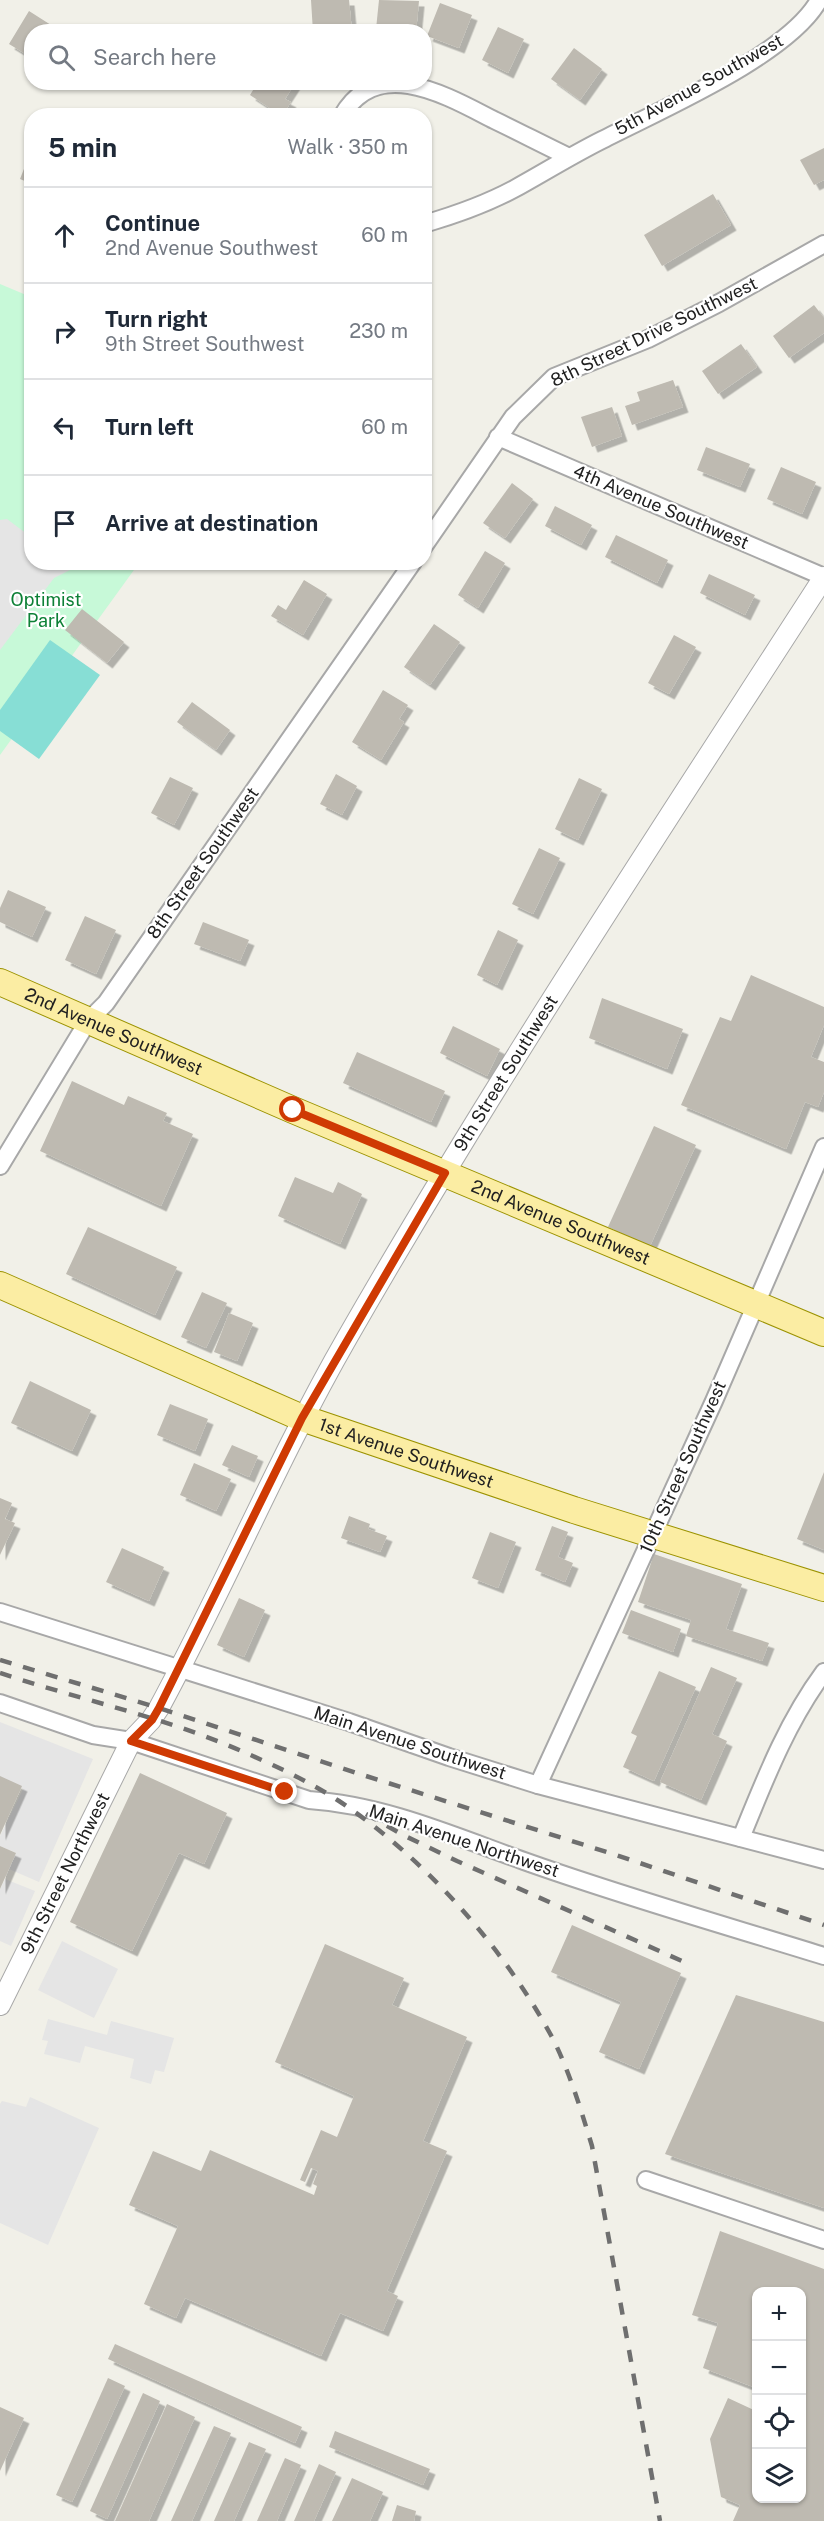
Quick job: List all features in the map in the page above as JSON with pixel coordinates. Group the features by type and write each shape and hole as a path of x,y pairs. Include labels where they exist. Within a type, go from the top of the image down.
{"main road":[{"name":"2nd Avenue Southwest","path":"0,982 824,1333"},
{"name":"1st Avenue Southwest","path":"0,1285 302,1418 417,1458 824,1588"}],"street":[{"name":"5th Avenue Southwest","path":"432,222 458,214 512,190 569,157 754,59 791,33 819,0"},
{"path":"432,89 569,157"},
{"path":"349,108 361,94 370,90"},
{"name":"8th Street Drive Southwest","path":"498,437 525,403 554,377 648,339 719,303 824,244"},
{"path":"432,534 498,437"},
{"name":"4th Avenue Southwest","path":"498,437 824,577"},
{"name":"8th Street Southwest","path":"0,1166 88,1021 106,1003 407,570"},
{"name":"9th Street Southwest","path":"131,1741 152,1720 181,1668 302,1418 445,1173 623,888 824,577"},
{"name":"10th Street Southwest","path":"537,1785 714,1401 824,1147"},
{"name":"Main Avenue Southwest","path":"0,1612 181,1668 537,1785 824,1860"},
{"path":"741,1838 792,1721 824,1672"},
{"name":"Main Avenue Northwest","path":"0,1703 93,1735 131,1741 309,1800 340,1802 428,1826 525,1861 824,1956"},
{"name":"9th Street Northwest","path":"0,2005 131,1741"},
{"path":"646,2180 824,2240"}],"green space":[{"name":"Optimist Park","path":"0,284 24,294 24,570 134,570 0,755"}],"shaded area":[{"path":"7,519 24,532 24,570 70,570 54,578 0,650 0,520"},
{"path":"50,640 100,675 39,759 0,731 0,710"},
{"path":"0,1722 93,1759 39,1882 9,1869 16,1853 0,1846 0,1836 23,1789 0,1778"},
{"path":"5,1879 35,1891 11,1946 0,1941 0,1889"},
{"path":"62,1941 118,1969 94,2018 38,1990"},
{"path":"48,2019 107,2035 111,2021 174,2038 164,2072 155,2070 151,2084 130,2078 134,2059 85,2046 80,2063 44,2054 48,2041 42,2040"},
{"path":"30,2097 99,2128 48,2245 0,2223 0,2104 2,2101 26,2107"}],"building":[{"path":"311,0 349,0 351,24 312,24"},
{"path":"379,0 419,1 417,24 377,24"},
{"path":"440,3 472,15 459,48 432,38 432,24"},
{"path":"29,11 49,24 24,24 24,53 9,44"},
{"path":"498,27 524,39 508,73 482,60"},
{"path":"574,48 602,69 580,100 551,79"},
{"path":"253,90 291,90 285,99 291,102 287,108 270,108 250,95"},
{"path":"824,148 824,180 814,185 800,160"},
{"path":"24,169 24,181 20,179"},
{"path":"713,194 731,225 662,266 644,235"},
{"path":"814,305 824,318 824,333 789,358 773,336"},
{"path":"741,344 757,367 718,394 702,371"},
{"path":"673,380 683,407 632,425 625,406 640,401 637,392"},
{"path":"612,407 622,436 592,447 581,417"},
{"path":"706,447 750,464 740,487 697,470"},
{"path":"781,467 816,482 802,514 767,499"},
{"path":"512,483 533,499 505,538 483,523"},
{"path":"555,506 592,525 581,545 545,526"},
{"path":"616,535 668,560 657,583 605,557"},
{"path":"485,551 505,563 478,608 458,595"},
{"path":"709,574 755,595 745,615 700,593"},
{"path":"304,580 327,594 303,635 271,616 278,605 286,610"},
{"path":"82,609 124,642 107,663 65,630"},
{"path":"434,624 460,642 430,685 404,667"},
{"path":"674,635 696,647 669,694 648,683"},
{"path":"383,690 408,705 399,719 404,722 381,760 352,742"},
{"path":"192,702 230,730 216,750 177,722"},
{"path":"336,774 357,786 342,815 320,804"},
{"path":"170,777 193,788 174,825 151,813"},
{"path":"579,778 602,789 578,840 555,829"},
{"path":"539,848 560,858 533,914 512,904"},
{"path":"8,890 46,907 32,937 0,922 0,908"},
{"path":"85,916 116,930 96,974 65,960"},
{"path":"203,922 249,940 240,961 194,944"},
{"path":"498,930 518,940 497,985 477,975"},
{"path":"751,975 824,1007 824,1025 811,1057 824,1062 824,1092 818,1107 805,1102 786,1149 681,1105 720,1017 731,1021"},
{"path":"602,998 683,1029 667,1069 589,1038"},
{"path":"453,1026 500,1049 487,1076 440,1053"},
{"path":"357,1052 445,1091 431,1122 343,1083"},
{"path":"72,1081 124,1105 128,1096 167,1113 163,1121 193,1134 161,1206 40,1151"},
{"path":"654,1126 696,1145 650,1246 608,1227"},
{"path":"295,1177 333,1193 338,1182 362,1194 340,1244 278,1216"},
{"path":"88,1227 177,1267 155,1315 66,1274"},
{"path":"202,1292 227,1303 206,1348 181,1337"},
{"path":"229,1313 253,1323 237,1361 214,1352"},
{"path":"30,1381 91,1410 72,1451 11,1423"},
{"path":"170,1404 208,1419 195,1451 157,1435"},
{"path":"232,1445 258,1456 249,1477 222,1465"},
{"path":"194,1463 231,1479 216,1511 180,1495"},
{"path":"824,1472 824,1550 797,1539"},
{"path":"0,1498 12,1503 5,1519 15,1523 0,1555"},
{"path":"349,1516 370,1524 368,1529 387,1536 380,1552 341,1538"},
{"path":"552,1526 568,1532 558,1557 573,1563 565,1582 535,1570"},
{"path":"490,1532 516,1542 498,1588 472,1578"},
{"path":"122,1548 164,1567 149,1601 106,1582"},
{"path":"654,1554 742,1584 726,1629 769,1643 762,1661 686,1636 691,1620 638,1602"},
{"path":"239,1598 265,1610 244,1657 217,1645"},
{"path":"631,1610 681,1629 673,1652 622,1633"},
{"path":"711,1667 737,1678 712,1734 727,1741 701,1800 660,1782"},
{"path":"659,1671 696,1687 654,1781 623,1767 637,1736 631,1733"},
{"path":"140,1773 227,1813 204,1864 179,1853 132,1951 70,1922"},
{"path":"0,1776 22,1786 0,1835"},
{"path":"0,1846 16,1853 0,1889"},
{"path":"572,1925 681,1973 639,2069 599,2052 621,2002 551,1972"},
{"path":"325,1944 404,1978 392,2005 467,2037 423,2141 447,2151 387,2291 398,2296 383,2331 340,2313 321,2356 185,2298 176,2318 144,2304 178,2226 129,2205 153,2151 201,2171 210,2150 314,2195 317,2186 313,2184 318,2171 311,2168 305,2182 300,2180 321,2130 337,2137 354,2096 275,2062"},
{"path":"736,1995 824,2022 824,2208 665,2154"},
{"path":"720,2231 824,2269 824,2521 733,2521 740,2505 721,2497 710,2439 728,2398 752,2409 752,2503 806,2503 806,2287 752,2287 752,2386 703,2368 718,2323 692,2315"},
{"path":"115,2344 302,2427 295,2443 108,2359"},
{"path":"108,2378 125,2386 72,2502 56,2495"},
{"path":"143,2393 160,2401 107,2519 90,2511"},
{"path":"167,2404 195,2417 149,2521 115,2521"},
{"path":"0,2407 24,2418 0,2471"},
{"path":"214,2426 231,2433 192,2521 171,2521"},
{"path":"335,2431 430,2469 423,2485 329,2447"},
{"path":"249,2442 266,2449 234,2521 214,2521"},
{"path":"285,2458 301,2465 277,2521 257,2521"},
{"path":"319,2464 336,2472 314,2521 294,2521"},
{"path":"352,2478 383,2492 370,2521 332,2521"},
{"path":"397,2505 416,2511 414,2521 392,2521"}],"railway":[{"path":"0,1660 159,1708 613,1854 824,1925"},
{"path":"0,1673 155,1719 246,1753 305,1781 339,1801 402,1850 432,1878 487,1939 534,2005 553,2039 570,2078 592,2146 660,2521"},
{"path":"366,1814 457,1861 682,1961"}],"route":[{"path":"285,1792 131,1741 152,1720 159,1708 181,1668 302,1418 445,1173 293,1110"}]}
